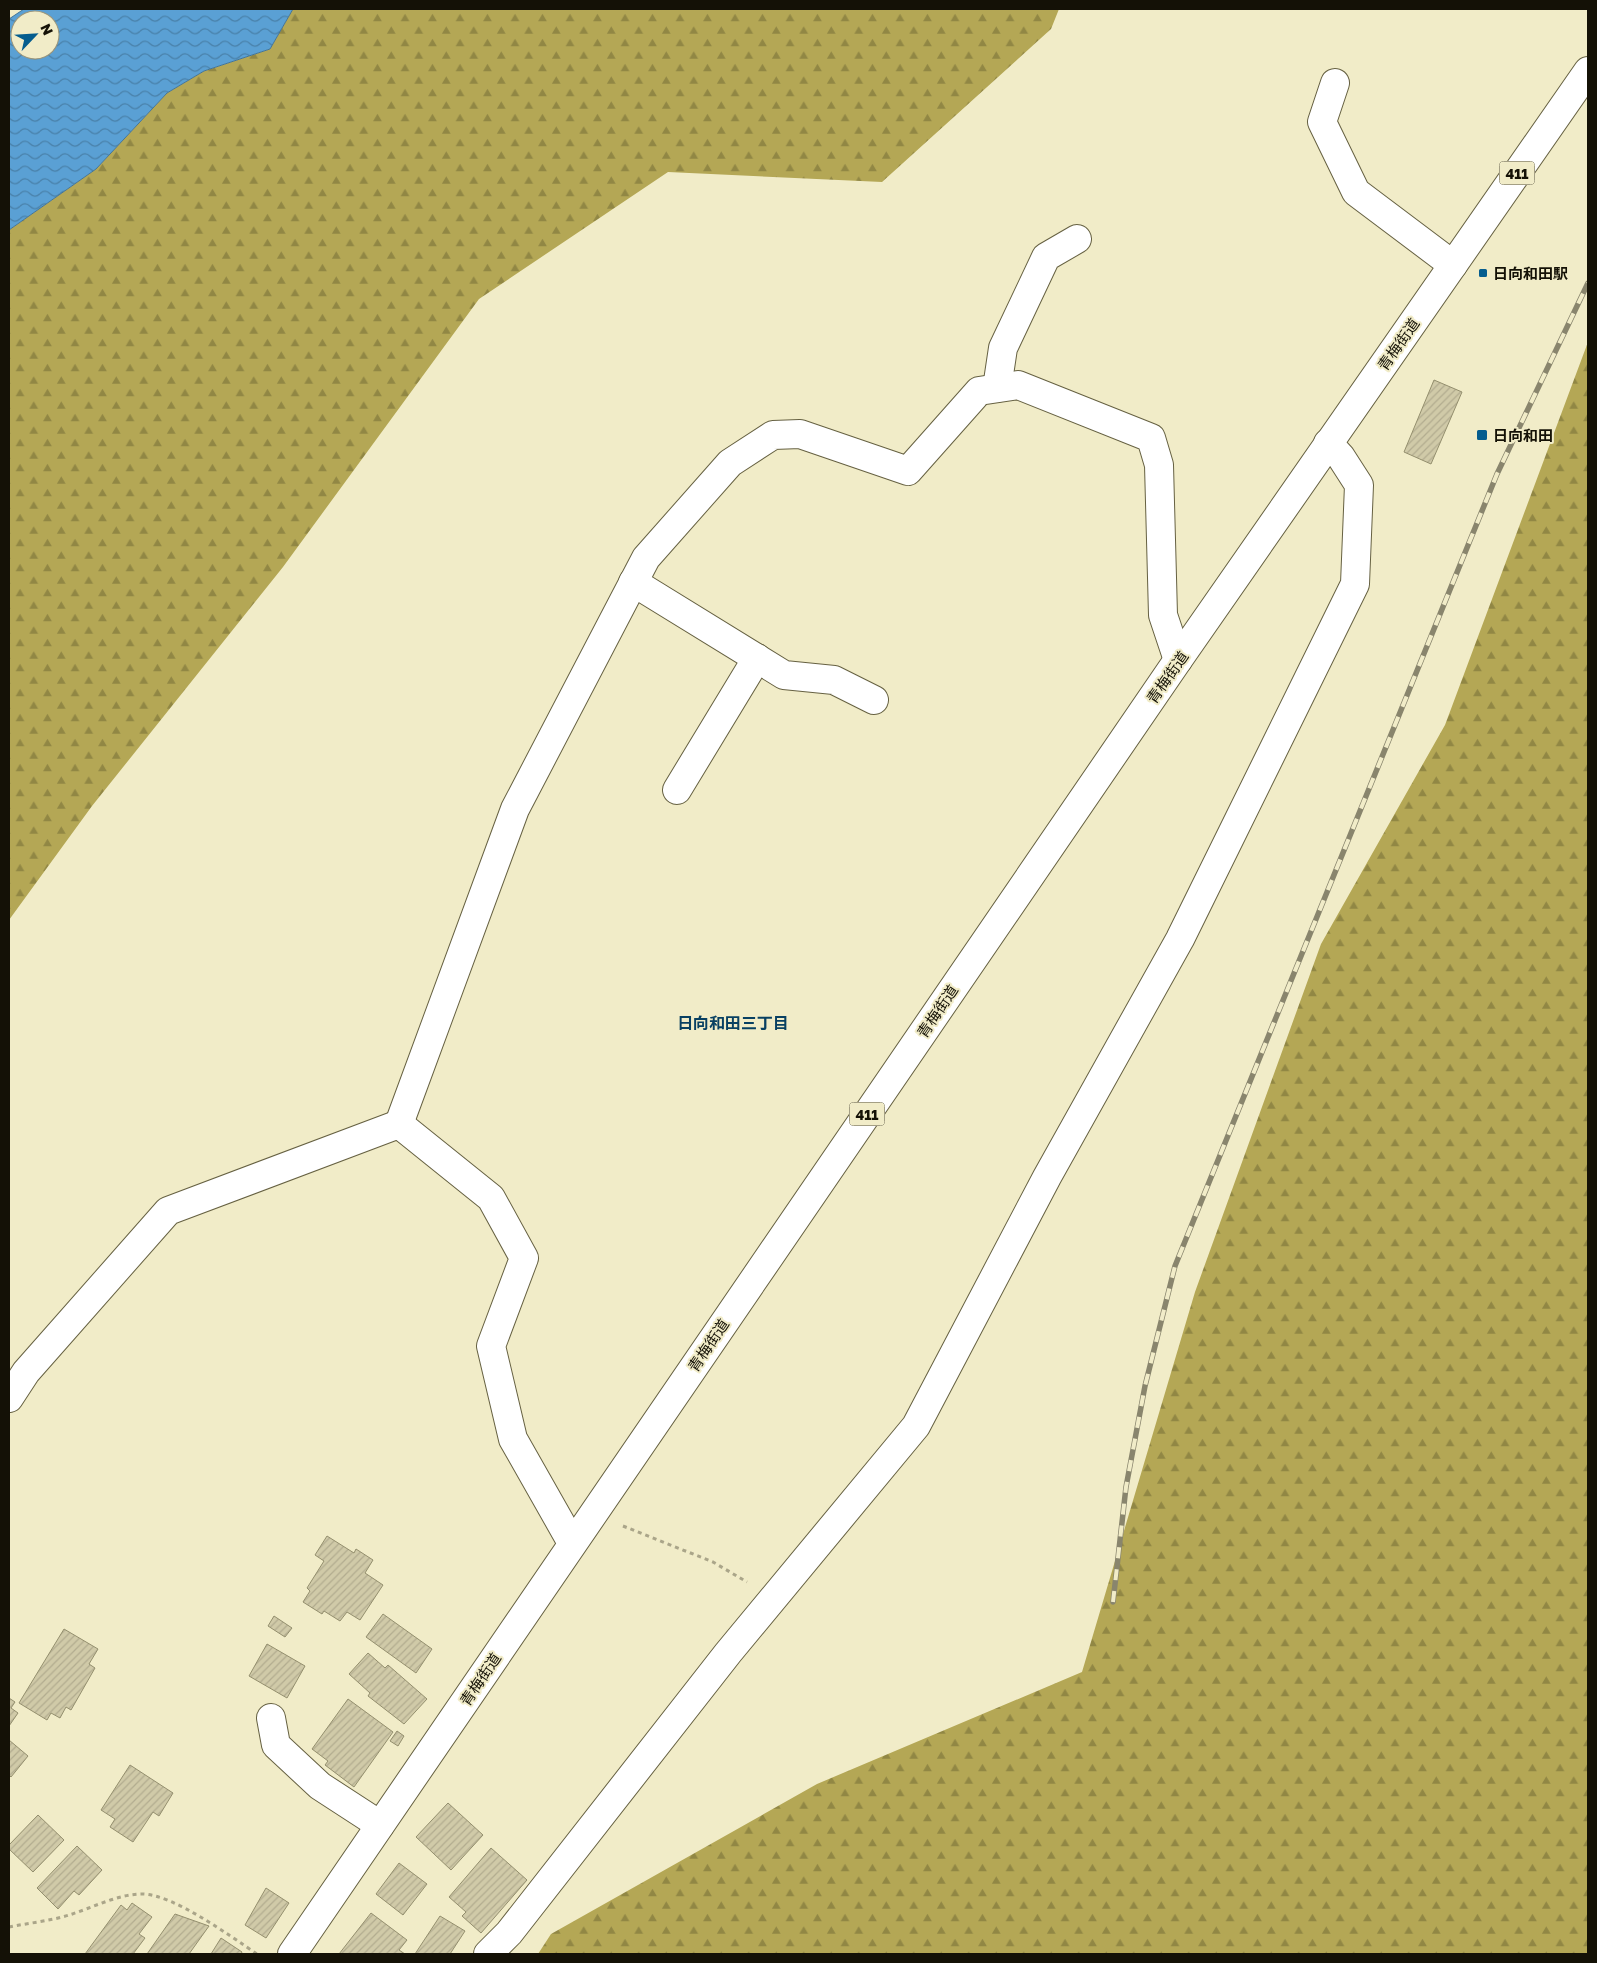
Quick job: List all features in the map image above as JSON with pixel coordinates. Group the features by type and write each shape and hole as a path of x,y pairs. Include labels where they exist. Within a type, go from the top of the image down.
{"main road":[{"name":"青梅街道","path":"292,1954 1178,660 1588,71"},
{"path":"1334,83 1322,122 1356,192 1453,265"},
{"path":"997,388 1003,348 1046,257 1077,238"},
{"path":"9,1398 26,1372 168,1211 398,1124 515,808 646,558 730,463 773,435 800,434 908,471 979,391 1018,385 1151,438 1159,465 1163,615 1178,660"},
{"path":"488,1954 509,1932 774,1598 916,1426 1047,1177 1180,939 1355,584 1359,485 1341,457 1328,443"},
{"path":"633,582 784,675 834,680 874,700"},
{"path":"677,790 757,658"},
{"path":"398,1124 491,1198 524,1258 491,1346 513,1438 572,1543"},
{"path":"271,1718 276,1745 320,1786 380,1825"}],"path":[{"path":"592,1514 713,1562 774,1598"},
{"path":"9,1927 67,1916 129,1895 144,1894 169,1902 200,1917 257,1954"}],"green space":[{"path":"293,9 1059,9 1051,29 882,182 668,172 479,299 283,567 92,806 9,920 9,230 96,169 167,93 204,71 270,49"},
{"path":"1588,342 1588,1954 538,1954 551,1934 817,1784 1082,1672 1195,1292 1321,944 1445,725"}],"water":[{"path":"293,9 270,49 204,71 167,93 96,169 9,230 9,19 10,60 60,60 60,10 22,10"}],"building":[{"path":"1434,380 1462,392 1431,464 1404,452"},
{"path":"327,1536 354,1553 356,1549 373,1560 365,1573 383,1585 360,1620 347,1612 340,1621 324,1611 322,1614 303,1602 310,1591 307,1588 324,1561 315,1555"},
{"path":"383,1614 432,1649 416,1673 366,1637"},
{"path":"274,1616 292,1628 285,1637 268,1626"},
{"path":"64,1629 98,1649 89,1664 95,1668 71,1710 66,1707 60,1718 51,1713 47,1720 19,1703"},
{"path":"267,1644 305,1666 287,1698 249,1676"},
{"path":"368,1653 385,1668 388,1665 427,1699 404,1724 368,1696 370,1693 349,1674"},
{"path":"9,1698 15,1702 11,1708 18,1713 9,1726"},
{"path":"348,1699 393,1732 354,1787 325,1765 328,1761 312,1749"},
{"path":"397,1731 404,1736 398,1746 390,1741"},
{"path":"9,1740 28,1756 11,1777 9,1775"},
{"path":"130,1765 173,1793 159,1816 153,1812 133,1842 110,1827 115,1819 101,1810"},
{"path":"448,1803 483,1835 451,1870 416,1837"},
{"path":"38,1815 64,1840 33,1872 9,1849 9,1845"},
{"path":"77,1846 102,1870 79,1895 74,1891 58,1909 37,1888"},
{"path":"491,1848 527,1880 481,1933 462,1916 466,1912 449,1897"},
{"path":"399,1863 427,1884 403,1915 376,1894"},
{"path":"266,1888 289,1903 266,1938 245,1925"},
{"path":"132,1903 152,1917 139,1934 145,1938 133,1954 85,1954 121,1905 127,1910"},
{"path":"371,1913 407,1940 399,1950 405,1954 339,1954"},
{"path":"175,1914 209,1926 189,1954 147,1954"},
{"path":"440,1916 465,1931 450,1954 415,1954"},
{"path":"221,1938 242,1952 241,1954 211,1954"}],"railway":[{"path":"1113,1602 1126,1487 1145,1386 1175,1266 1497,474 1588,283"}],"place":[{"name":"日向和田駅","path":"1483,273"},
{"name":"日向和田","path":"1482,435"}],"district":[{"name":"日向和田三丁目","path":"733,1023"}]}
